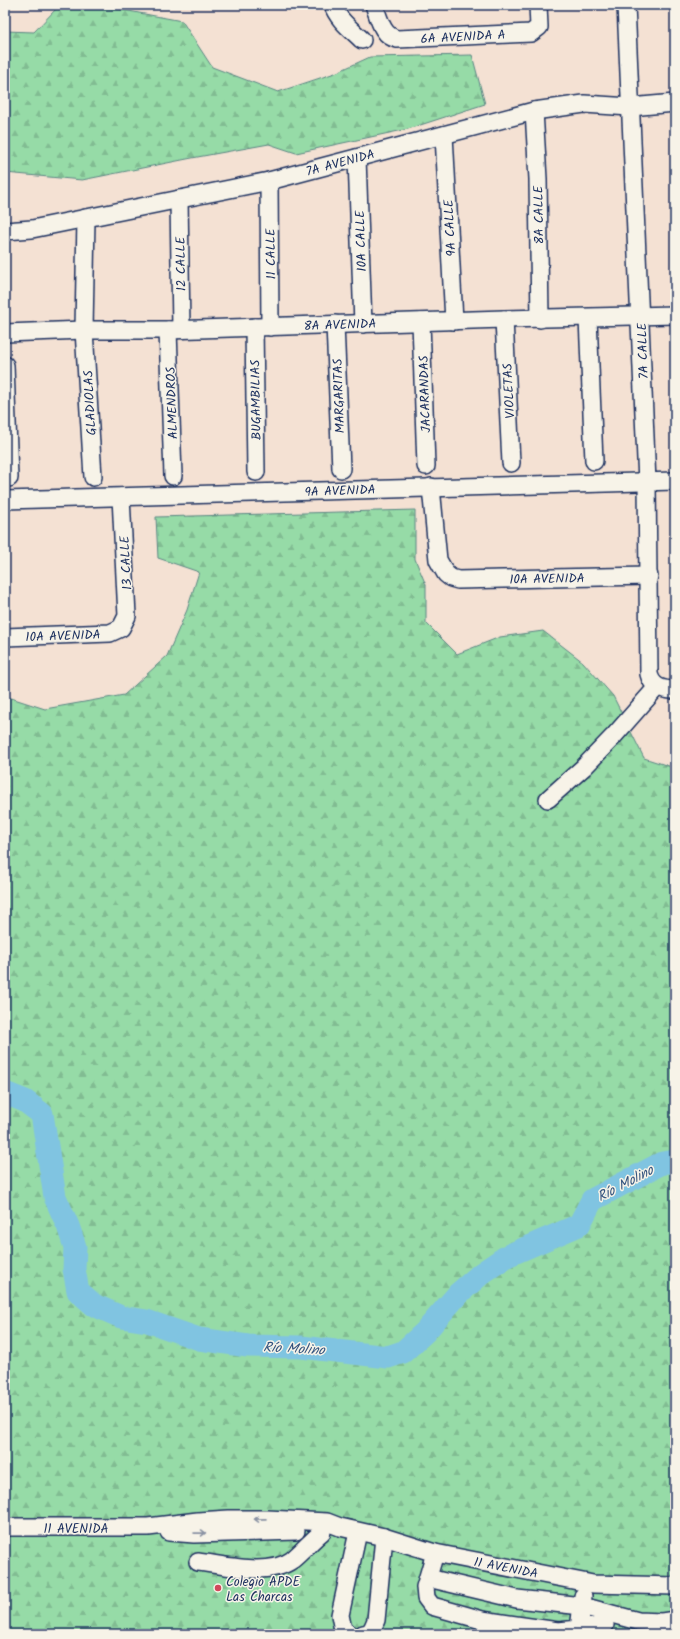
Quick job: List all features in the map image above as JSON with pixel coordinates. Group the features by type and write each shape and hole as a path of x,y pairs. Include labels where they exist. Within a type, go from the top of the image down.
{"street":[{"path":"333,5 334,10 362,40"},
{"name":"6A AVENIDA A","path":"374,5 386,34 391,38 397,39 531,33 538,27 538,5"},
{"name":"7A CALLE","path":"627,8 647,482 649,674 657,687"},
{"name":"7A AVENIDA","path":"5,231 32,229 269,181 534,111 584,104 630,107 675,103"},
{"name":"8A CALLE","path":"534,111 538,178 540,318"},
{"name":"9A CALLE","path":"444,135 454,321"},
{"name":"10A CALLE","path":"358,158 363,324"},
{"name":"11 CALLE","path":"269,181 270,327"},
{"name":"12 CALLE","path":"175,330 178,200"},
{"path":"84,330 86,218"},
{"name":"8A AVENIDA","path":"5,332 175,330 675,315"},
{"path":"588,318 594,461"},
{"name":"VIOLETAS","path":"504,319 512,463"},
{"name":"JACARANDAS","path":"421,322 426,466"},
{"name":"MARGARITAS","path":"336,324 341,469"},
{"name":"BUGAMBILIAS","path":"254,327 256,472"},
{"name":"GLADIOLAS","path":"84,330 93,477"},
{"name":"ALMENDROS","path":"173,476 175,330"},
{"path":"5,365 9,478"},
{"name":"9A AVENIDA","path":"5,500 675,481"},
{"name":"10A AVENIDA","path":"431,488 438,560 446,574 458,580 649,576"},
{"name":"13 CALLE","path":"121,497 127,616 121,628"},
{"name":"10A AVENIDA","path":"5,637 110,633 121,628"},
{"path":"548,799 584,767 614,737 657,687 664,690 675,690"},
{"name":"11 AVENIDA","path":"5,1527 148,1527 198,1521 267,1519 327,1522 358,1532 384,1537 435,1553 584,1583 621,1586 675,1586"},
{"name":"11 AVENIDA","path":"148,1527 173,1533 194,1534 277,1531 326,1532 340,1527"},
{"path":"198,1562 264,1569 279,1567 292,1560 309,1542 322,1532"},
{"path":"350,1634 343,1630 340,1615 358,1532"},
{"path":"363,1634 373,1630 376,1620 384,1537"},
{"path":"435,1553 425,1587 426,1598 432,1606 484,1627 558,1631 610,1630"},
{"path":"428,1578 517,1599 589,1608 638,1621 662,1622 675,1620"},
{"path":"584,1583 589,1608 610,1630"},
{"path":"578,1631 589,1608"},
{"path":"638,1621 652,1634"}],"green space":[{"path":"107,7 182,21 212,67 278,92 335,73 370,57 472,55 485,104 408,129 296,153 269,144 82,180 5,173 5,31 34,32 57,8"},
{"path":"415,510 415,559 426,585 426,623 457,654 500,637 543,631 583,662 613,696 644,758 675,768 675,1634 5,1634 5,696 45,709 124,695 167,656 187,610 199,572 158,558 156,517"}],"waterway":[{"name":"Río Molino","path":"5,1093 25,1101 42,1114 55,1197 68,1226 75,1247 74,1269 78,1291 94,1305 121,1317 147,1321 199,1339 248,1346 301,1347 388,1357 403,1352 425,1332 458,1294 482,1273 507,1256 579,1225 592,1200 662,1163 675,1161"}],"place":[{"name":"Colegio APDE Las Charcas","path":"218,1588"}]}
